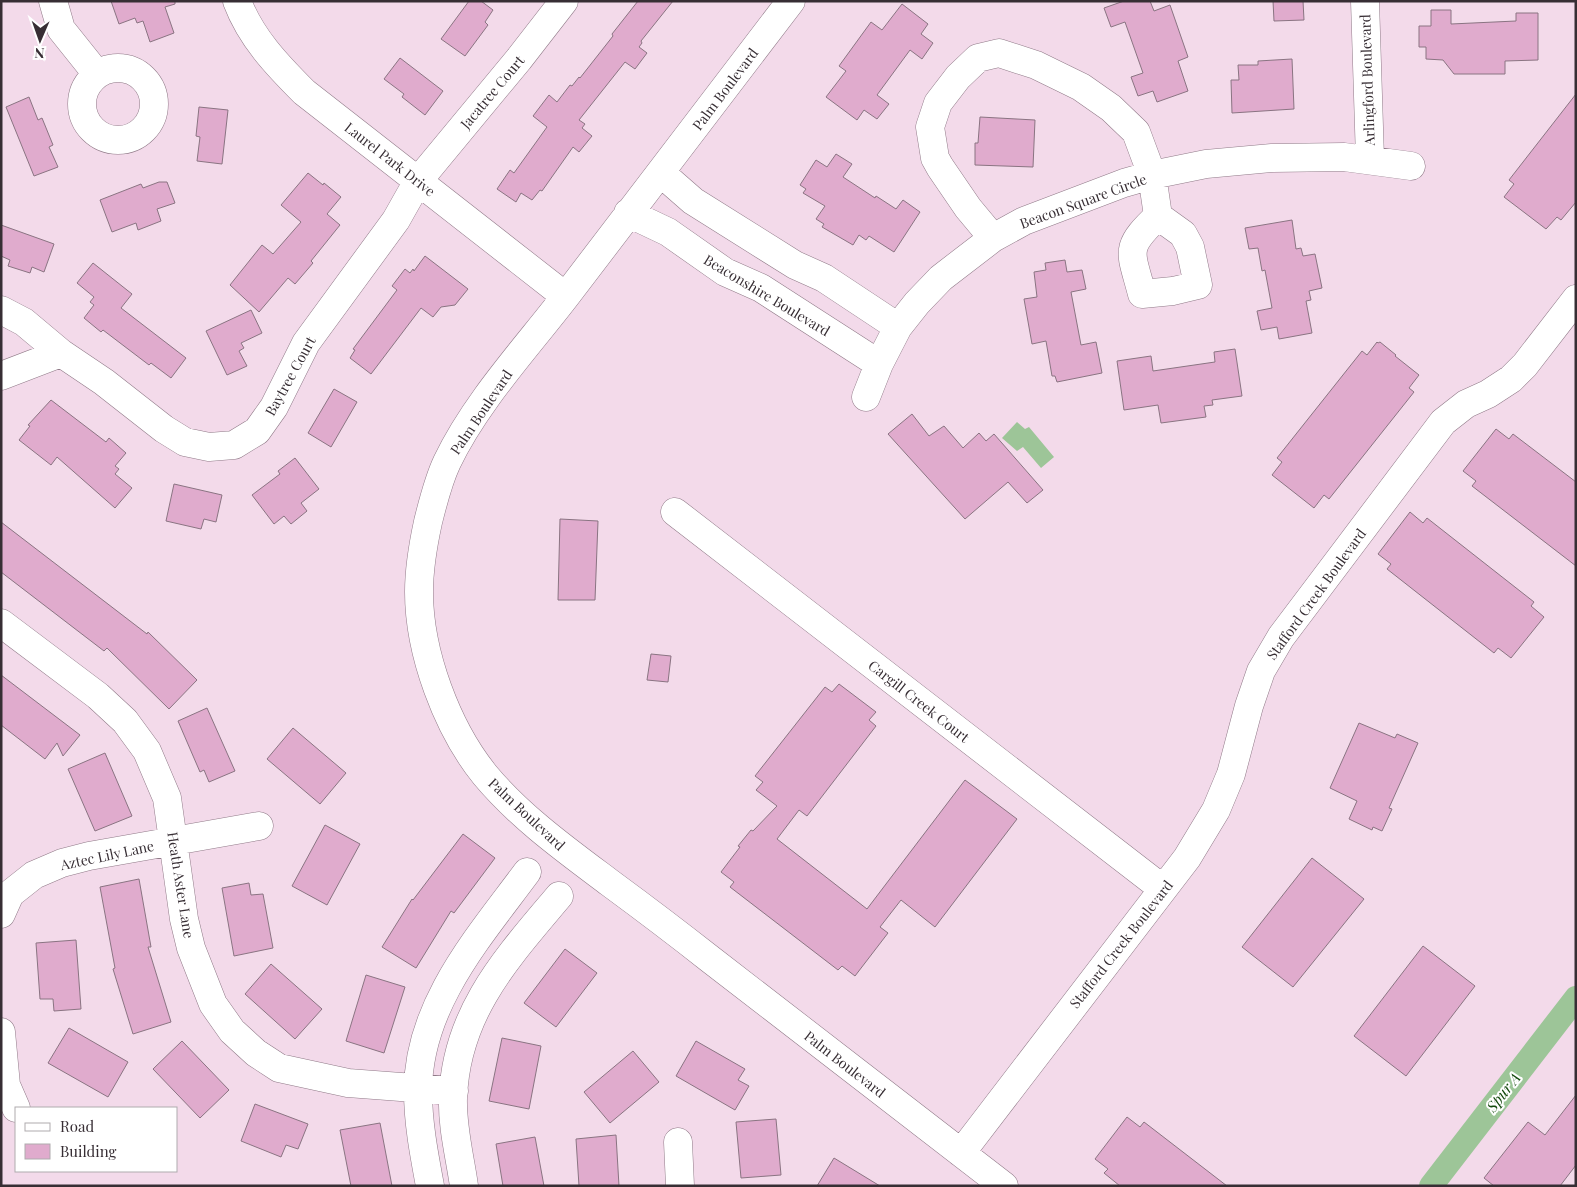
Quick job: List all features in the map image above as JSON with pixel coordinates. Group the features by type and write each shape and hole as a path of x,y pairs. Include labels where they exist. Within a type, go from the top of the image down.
{"street":[{"path":"53,1 61,29 97,74"},
{"name":"Laurel Park Drive","path":"237,1 244,19 260,44 279,67 329,112 566,296"},
{"name":"Jacatree Court","path":"418,181 519,59 564,1"},
{"name":"Palm Boulevard","path":"791,1 482,405 456,444 444,468 435,495 421,553 419,592 422,627 434,680 454,727 484,774 510,801 552,840 647,910 1004,1186"},
{"name":"Arlingford Boulevard","path":"1365,1 1370,159"},
{"path":"993,238 968,208 935,158 930,127 938,103 958,77 978,58 999,53 1036,65 1081,86 1111,108 1136,132 1152,175 1158,216"},
{"name":"Beacon Square Circle","path":"866,396 879,364 898,327 917,303 941,278 993,238 1024,221 1072,202 1152,175 1206,164 1272,158 1344,157 1411,166"},
{"path":"661,173 694,201 795,265 824,278 898,327"},
{"name":"Baytree Court","path":"1,310 24,322 61,353 104,382 164,429 185,442 209,447 234,445 257,431 274,407 306,343 396,220 418,181"},
{"name":"Beaconshire Boulevard","path":"628,213 668,232 725,272 761,288 879,364"},
{"name":"Stafford Creek Boulevard","path":"961,1153 1187,858 1216,810 1231,774 1249,706 1261,671 1281,637 1443,422 1466,404 1488,394 1511,379 1525,365 1576,299"},
{"path":"1,376 61,353"},
{"name":"Cargill Creek Court","path":"675,512 1163,889"},
{"name":"Heath Aster Lane","path":"1,623 98,696 125,721 147,751 167,798 184,919 191,948 213,1004 232,1032 256,1053 279,1068 348,1083 454,1091"},
{"name":"Aztec Lily Lane","path":"1,914 10,894 34,875 52,867 89,856 259,826"},
{"path":"430,1186 420,1129 418,1089 428,1030 454,974 484,930 528,872"},
{"path":"464,1186 456,1132 454,1091 464,1041 477,1006 494,976 559,896"},
{"path":"484,930 513,951"},
{"path":"1,1032 6,1085 16,1107"},
{"path":"678,1142 680,1186"}],"shaded area":[{"path":"1017,422 1025,429 1029,427 1054,457 1041,468 1023,447 1017,451 1002,438"}],"building":[{"path":"111,1 175,1 175,4 165,7 174,33 150,42 143,21 137,23 135,18 119,24"},
{"path":"469,1 481,1 493,10 485,22 488,25 465,56 441,39"},
{"path":"638,1 673,1 641,41 642,43 639,47 647,53 635,69 625,62 579,120 585,124 582,128 592,136 579,152 573,147 542,191 540,190 532,200 521,193 516,202 497,189 510,170 514,173 547,127 533,116 549,95 557,102 570,85 572,86 580,78"},
{"path":"1124,1 1150,1 1154,11 1170,5 1188,57 1178,61 1188,91 1157,102 1153,91 1138,96 1131,77 1143,73 1125,22 1111,27 1104,8"},
{"path":"1273,1 1303,1 1304,20 1274,21"},
{"path":"902,4 928,24 921,34 933,43 922,59 910,50 877,95 889,104 877,119 864,110 857,120 826,97 846,71 839,66 871,22 882,30"},
{"path":"1431,10 1451,10 1451,24 1516,21 1516,13 1538,13 1538,60 1505,61 1505,74 1454,74 1443,60 1426,59 1426,47 1419,47 1419,26 1431,26"},
{"path":"400,58 443,91 425,115 402,97 404,94 384,79"},
{"path":"1292,59 1294,109 1232,113 1231,80 1239,80 1238,65 1258,65 1258,61"},
{"path":"1576,94 1576,202 1561,220 1557,217 1546,229 1504,197 1514,184 1509,180"},
{"path":"29,97 38,120 42,118 53,145 49,147 58,167 34,176 6,107"},
{"path":"199,107 228,110 222,164 197,161 200,137 196,136"},
{"path":"980,117 1035,120 1033,167 975,165 975,143 978,143"},
{"path":"836,154 852,164 843,177 896,209 903,200 920,212 894,252 869,236 866,240 859,235 853,245 822,227 824,224 816,219 825,206 803,193 806,189 800,185 816,160 827,167"},
{"path":"308,173 341,197 327,214 340,225 311,261 313,263 295,284 288,278 259,312 230,285 262,245 273,254 301,222 281,205"},
{"path":"159,182 167,182 175,203 157,209 161,221 138,230 136,223 112,232 100,200 141,184 143,188"},
{"path":"1292,220 1296,249 1301,248 1303,256 1315,254 1322,288 1309,291 1311,300 1306,301 1312,333 1279,339 1277,327 1261,330 1257,311 1272,308 1265,270 1262,271 1258,248 1249,249 1245,228"},
{"path":"1,225 54,244 44,272 32,267 30,273 8,266 10,260 1,256"},
{"path":"425,256 468,289 455,305 441,307 433,317 421,308 371,374 350,358 355,350 353,349 397,290 392,286 405,269 410,273 413,269 414,271"},
{"path":"1065,260 1067,272 1082,270 1086,289 1071,292 1081,345 1096,342 1102,373 1057,382 1055,376 1052,376 1046,341 1032,344 1024,299 1037,297 1034,272 1046,270 1045,263"},
{"path":"93,263 132,294 121,308 186,358 171,378 151,363 149,365 103,330 101,332 84,318 94,305 90,302 94,297 77,283"},
{"path":"251,310 262,333 241,343 244,348 239,351 247,366 227,375 206,331"},
{"path":"1377,342 1380,342 1419,375 1409,388 1414,392 1329,499 1324,495 1314,508 1272,475 1282,462 1277,458 1362,351 1367,355"},
{"path":"1235,349 1242,396 1212,400 1213,405 1204,406 1206,417 1161,423 1158,405 1124,410 1117,361 1151,356 1153,371 1215,362 1214,352"},
{"path":"334,389 357,402 331,447 308,433"},
{"path":"51,400 106,442 109,438 126,453 115,466 119,469 115,474 132,488 115,508 57,457 51,465 19,440 30,426 28,425"},
{"path":"912,414 929,436 944,426 963,448 979,433 986,441 994,434 1043,490 1027,503 1008,482 965,519 888,434"},
{"path":"1496,429 1509,439 1513,434 1576,482 1576,566 1472,486 1476,481 1463,471"},
{"path":"295,458 319,489 301,503 307,511 291,524 284,516 274,524 252,495 280,474 278,471"},
{"path":"174,484 222,495 216,522 204,519 201,529 166,521"},
{"path":"1410,512 1423,523 1427,518 1534,602 1531,606 1544,617 1511,658 1498,648 1494,653 1387,569 1391,564 1378,554"},
{"path":"560,519 598,521 595,600 558,600"},
{"path":"1,522 147,634 148,632 197,680 169,709 107,648 104,651 1,572"},
{"path":"651,654 671,656 668,682 647,680"},
{"path":"1,675 80,735 63,756 57,743 45,759 1,725"},
{"path":"839,684 876,712 869,720 876,726 807,816 799,810 777,839 867,909 965,780 1017,819 935,927 901,900 880,927 888,933 855,976 842,966 838,970 730,887 734,882 721,872 751,830 753,831 777,806 756,790 763,782 755,776 825,687 832,692"},
{"path":"207,708 235,771 209,782 204,770 200,772 178,721"},
{"path":"1359,723 1395,738 1397,734 1418,743 1389,808 1392,809 1382,831 1373,827 1372,830 1349,819 1357,801 1330,788"},
{"path":"293,728 346,773 320,804 267,759"},
{"path":"105,753 132,816 95,831 68,769"},
{"path":"325,825 360,844 327,905 292,886"},
{"path":"463,834 495,858 454,913 451,911 416,968 382,947 412,899"},
{"path":"1312,858 1364,899 1293,987 1242,947"},
{"path":"139,879 151,947 148,947 171,1022 133,1034 113,969 115,968 100,887"},
{"path":"249,883 251,895 263,894 273,948 234,956 222,888"},
{"path":"76,940 81,1009 54,1011 53,999 40,999 36,943"},
{"path":"1423,946 1475,986 1406,1076 1354,1036"},
{"path":"565,949 597,973 556,1027 524,1003"},
{"path":"271,964 322,1009 295,1039 245,994"},
{"path":"366,975 405,987 384,1053 346,1041"},
{"path":"69,1028 128,1062 108,1097 48,1063"},
{"path":"502,1038 541,1046 529,1109 489,1101"},
{"path":"182,1041 229,1090 200,1118 153,1069"},
{"path":"696,1041 745,1069 738,1080 749,1086 735,1110 676,1076"},
{"path":"633,1051 659,1082 610,1123 584,1092"},
{"path":"1576,1095 1576,1165 1560,1186 1494,1186 1484,1178 1528,1122 1545,1135"},
{"path":"255,1104 308,1124 298,1149 286,1145 281,1157 241,1141"},
{"path":"1127,1117 1140,1127 1144,1122 1227,1186 1120,1186 1104,1173 1108,1169 1095,1159"},
{"path":"776,1119 781,1175 741,1178 736,1122"},
{"path":"380,1123 392,1186 351,1186 340,1130"},
{"path":"616,1135 619,1186 579,1186 576,1139"},
{"path":"535,1137 544,1186 503,1186 496,1144"},
{"path":"834,1158 880,1186 817,1186"}],"waterway":[{"name":"Spur A","path":"1431,1186 1576,998"}]}
